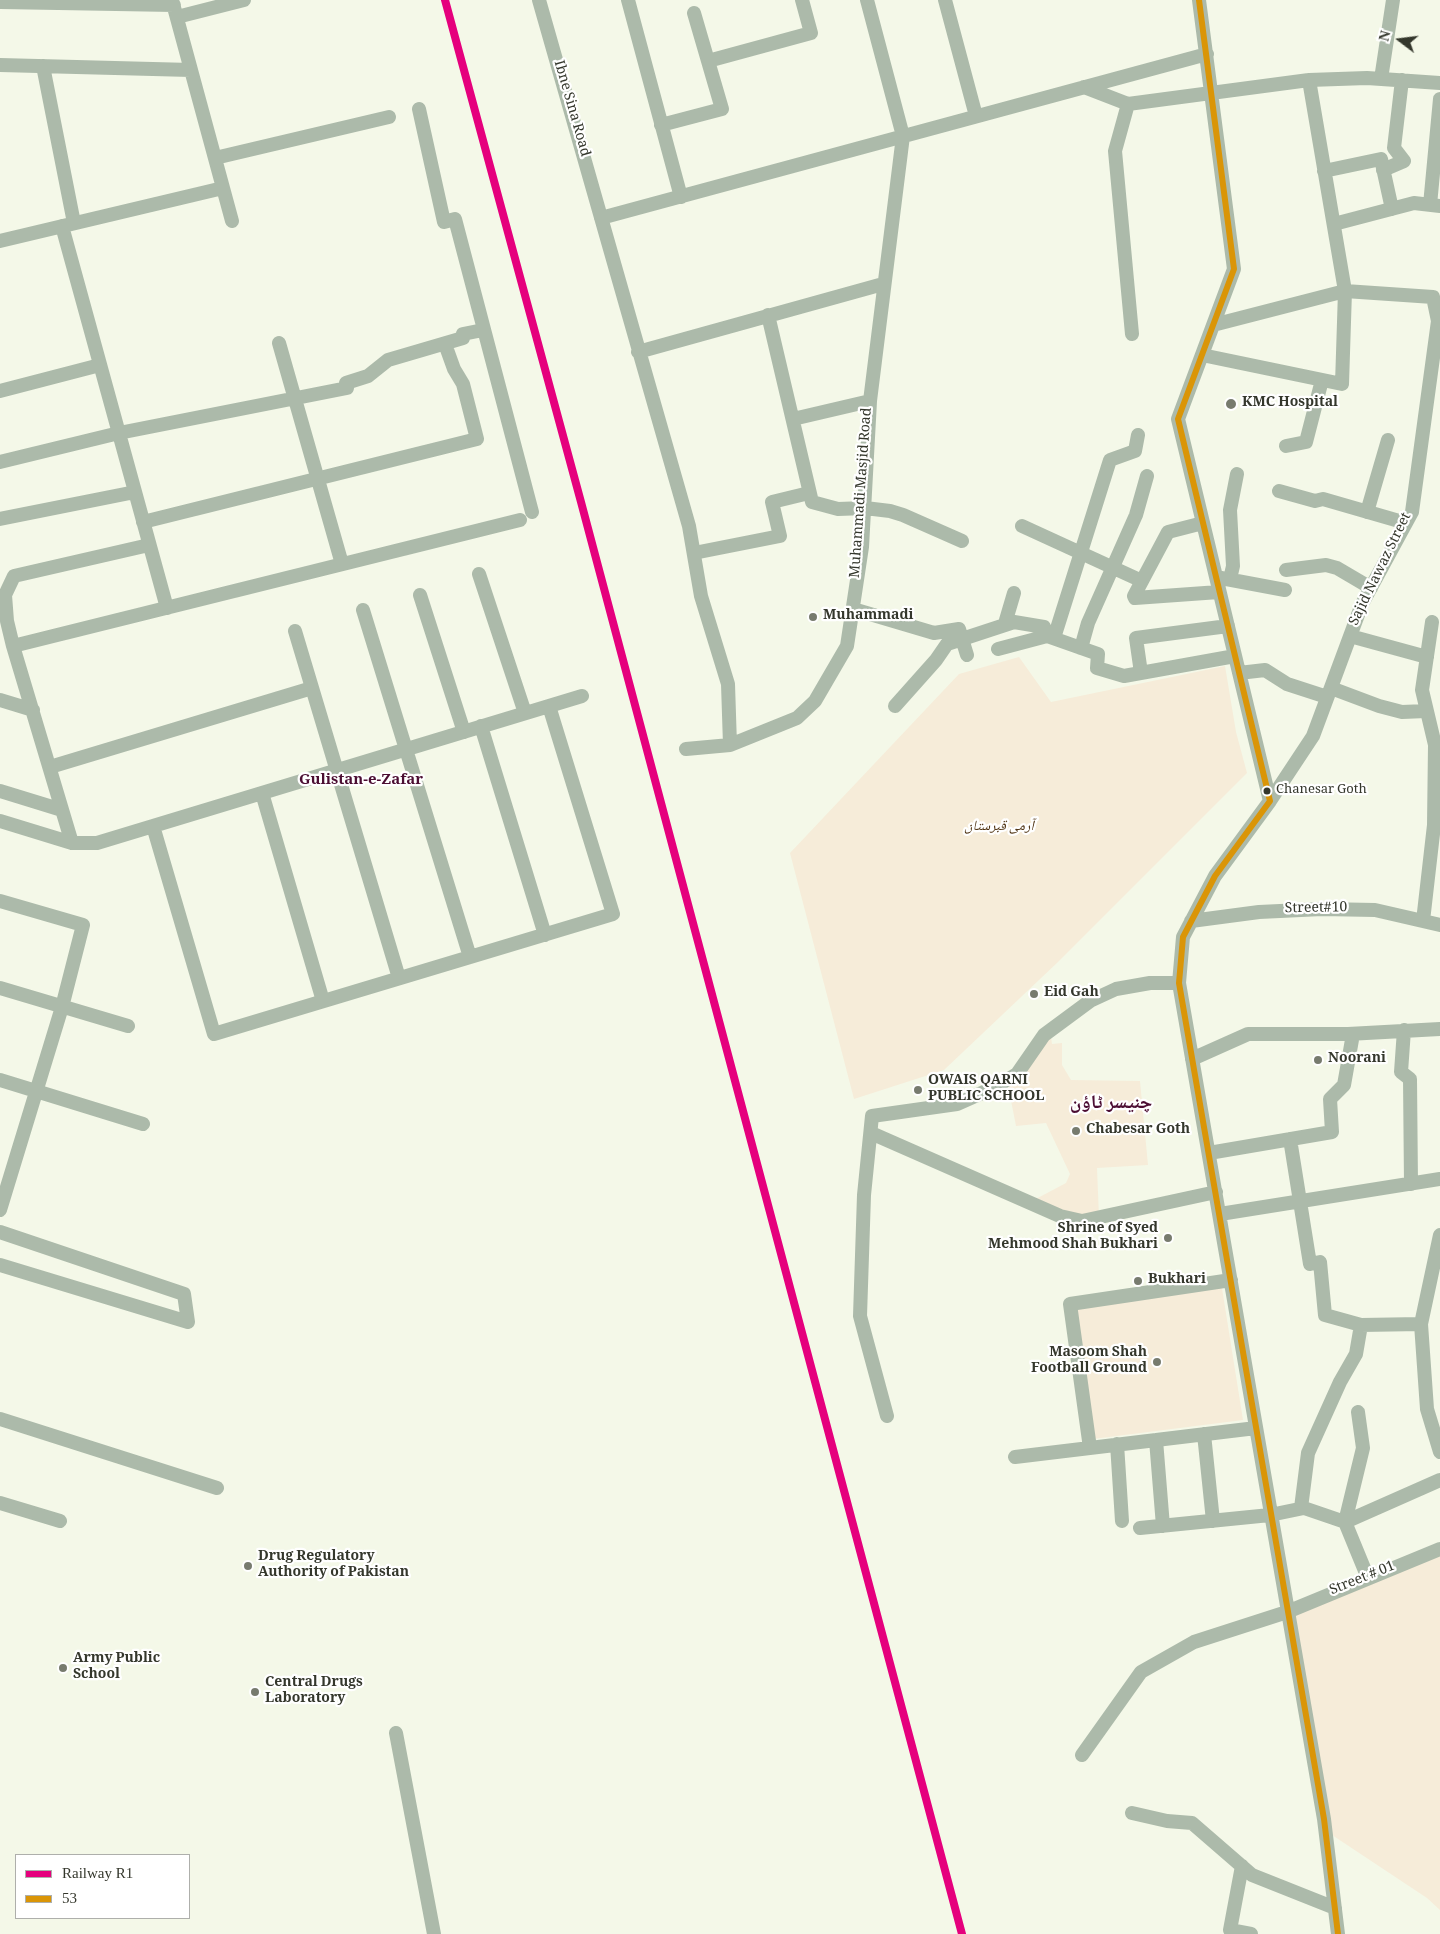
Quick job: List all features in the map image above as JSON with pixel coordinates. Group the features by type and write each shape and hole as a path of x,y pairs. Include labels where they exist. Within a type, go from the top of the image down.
{"street":[{"path":"0,2 175,7 244,0"},
{"name":"Ibne Sina Road","path":"539,0 689,526 702,596 728,684 730,745"},
{"path":"628,0 680,197"},
{"path":"708,61 811,32 802,0"},
{"path":"867,0 903,136"},
{"path":"945,0 976,116"},
{"path":"1199,0 1234,269 1178,419 1203,523 1223,578"},
{"path":"1381,79 1393,0"},
{"path":"175,7 232,221"},
{"path":"661,125 722,109 694,13"},
{"path":"601,218 1207,54"},
{"path":"0,65 192,70"},
{"path":"43,66 68,225 100,365 167,608"},
{"path":"1084,87 1128,104 1309,80 1381,79 1440,83"},
{"path":"1202,355 1342,384 1345,291 1309,80"},
{"path":"1383,170 1404,161 1394,148 1402,80"},
{"path":"1334,224 1414,203 1435,205 1440,99"},
{"path":"1128,104 1115,151 1132,334"},
{"path":"419,109 444,222 454,219 532,512"},
{"path":"215,158 389,117"},
{"name":"Muhammadi Masjid Road","path":"686,749 730,745 797,718 815,701 847,646 862,547 870,402 883,284 903,136"},
{"path":"1324,171 1381,159 1392,209"},
{"path":"0,241 223,188"},
{"path":"638,352 883,284"},
{"path":"1213,325 1345,291 1433,297 1439,322"},
{"path":"768,315 812,502 838,510 865,508 903,515 962,542"},
{"name":"Sajid Nawaz Street","path":"1338,1934 1324,1819 1179,983 1183,937 1215,876 1270,801 1312,736 1350,636 1371,588 1412,512 1439,322"},
{"path":"0,462 118,433 347,388 346,383 368,376 388,360 463,338 463,334 483,330"},
{"path":"279,343 342,564"},
{"path":"143,522 476,439 463,384 454,369 445,344"},
{"path":"0,391 100,365"},
{"path":"1286,446 1306,442 1322,380"},
{"path":"793,419 870,402"},
{"path":"1051,637 1082,552 1110,460 1135,450 1138,436"},
{"path":"1367,512 1388,440"},
{"path":"1237,474 1230,510 1233,566 1223,578 1219,592 1270,801"},
{"path":"1081,648 1088,623 1111,566 1136,515 1147,476"},
{"path":"0,519 135,492"},
{"path":"1279,492 1315,501 1323,498 1406,523"},
{"path":"694,553 780,536 772,502 809,493"},
{"path":"14,646 520,520"},
{"path":"1203,523 1168,532 1135,598 1219,592"},
{"path":"1022,526 1142,581"},
{"path":"72,843 14,646 3,620 5,595 14,576 150,546"},
{"path":"1286,570 1326,565 1337,568 1371,588"},
{"path":"478,574 525,713"},
{"path":"1223,578 1286,590"},
{"path":"1014,593 1006,620 1044,627 1051,637"},
{"path":"420,594 464,732"},
{"path":"853,609 934,633 960,629 967,655"},
{"path":"362,610 470,957"},
{"path":"895,706 947,644 1014,622"},
{"path":"1423,921 1434,825 1435,746 1422,690 1432,622"},
{"path":"1141,673 1136,638 1228,626"},
{"path":"295,631 399,978"},
{"path":"1350,636 1427,657"},
{"path":"998,649 1051,637 1098,654 1097,668 1124,676 1235,656"},
{"path":"1239,673 1265,670 1286,684 1402,712 1426,711"},
{"path":"50,767 312,688"},
{"path":"0,820 72,843 97,843 582,696"},
{"path":"0,700 33,710"},
{"path":"153,826 214,1034 545,935 613,914 548,706"},
{"path":"481,726 545,935"},
{"path":"0,791 62,810"},
{"path":"262,793 323,1001"},
{"path":"0,901 83,925 62,1007 0,1210"},
{"name":"Street#10","path":"1191,921 1259,912 1322,909 1375,910 1440,925"},
{"path":"887,1416 860,1316 864,1195 872,1133 872,1116 957,1104 993,1088 1017,1074 1044,1035 1090,1001 1116,989 1150,983 1179,983"},
{"path":"0,988 128,1026"},
{"path":"1192,1059 1248,1034 1352,1034 1440,1029"},
{"path":"1404,1030 1401,1072 1410,1079 1411,1184"},
{"path":"1209,1153 1332,1132 1330,1099 1344,1085 1352,1034"},
{"path":"0,1080 143,1124"},
{"path":"872,1133 1060,1216 1082,1221 1216,1192"},
{"path":"1290,1139 1310,1264 1320,1262 1325,1315 1361,1325 1421,1324"},
{"path":"1220,1214 1440,1179"},
{"path":"0,1232 184,1294 188,1322 0,1265"},
{"path":"1440,1235 1421,1324 1427,1410 1440,1452"},
{"path":"1090,1448 1070,1304 1231,1280"},
{"path":"1301,1508 1308,1454 1340,1382 1356,1354 1361,1325"},
{"path":"1358,1412 1363,1448 1345,1522 1368,1578"},
{"path":"0,1419 218,1488"},
{"path":"1015,1457 1256,1428"},
{"path":"1204,1434 1213,1521"},
{"path":"1156,1440 1163,1526"},
{"path":"1117,1444 1122,1522"},
{"path":"1140,1528 1270,1515 1301,1508 1345,1522 1440,1480"},
{"path":"0,1503 60,1521"},
{"name":"Street # 01","path":"1082,1755 1141,1672 1194,1642 1287,1612 1440,1549"},
{"path":"396,1733 434,1934"},
{"path":"1132,1814 1167,1821 1192,1823 1252,1875 1335,1908"},
{"path":"1242,1866 1230,1930 1251,1934"}],"green space":[{"name":"آرمی قبرستان","path":"1019,657 1051,702 1225,666 1236,732 1247,773 1058,962 944,1070 854,1099 790,853 959,674"},
{"path":"1050,1030 1052,1044 1062,1043 1062,1065 1071,1080 1140,1081 1148,1165 1097,1168 1099,1217 1082,1221 1032,1201 1066,1183 1070,1174 1046,1123 1016,1126 1007,1080"},
{"name":"Masoom Shah Football Ground","path":"1221,1282 1243,1420 1093,1439 1072,1304"},
{"path":"1440,1550 1440,1910 1427,1898 1326,1831 1287,1612"}],"railway":[{"path":"445,0 581,502 962,1934"}],"rail line":[{"name":"R1","path":"445,0 581,502 962,1934"}],"transit line":[{"name":"53","path":"1199,0 1234,269 1178,419 1270,801 1215,876 1183,937 1179,983 1324,1819 1338,1934"}],"place":[{"name":"KMC Hospital","path":"1231,404"},
{"name":"Muhammadi","path":"813,617"},
{"name":"Chanesar Goth","path":"1267,791"},
{"name":"Eid Gah","path":"1034,994"},
{"name":"Noorani","path":"1318,1060"},
{"name":"OWAIS QARNI PUBLIC SCHOOL","path":"918,1090"},
{"name":"Chabesar Goth","path":"1076,1131"},
{"name":"Shrine of Syed Mehmood Shah Bukhari","path":"1168,1238"},
{"name":"Bukhari","path":"1138,1281"},
{"name":"Masoom Shah Football Ground","path":"1157,1362"},
{"name":"Drug Regulatory Authority of Pakistan","path":"248,1566"},
{"name":"Army Public School","path":"63,1668"},
{"name":"Central Drugs Laboratory","path":"255,1692"}],"district":[{"name":"Gulistan-e-Zafar","path":"361,782"},
{"name":"چنیسر ٹاؤن","path":"1111,1106"}]}
